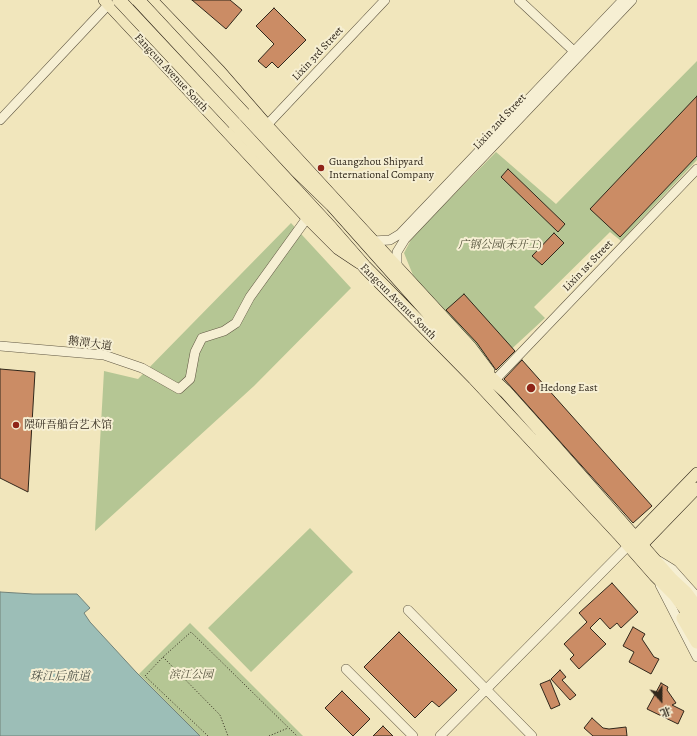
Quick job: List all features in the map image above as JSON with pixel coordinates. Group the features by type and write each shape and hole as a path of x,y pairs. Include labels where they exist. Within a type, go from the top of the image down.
{"highway":[{"path":"138,0 365,267"},
{"path":"110,2 297,171 332,205 464,353 506,392"},
{"name":"Fangcun Avenue South","path":"365,267 639,545 686,594 697,608"},
{"name":"Fangcun Avenue South","path":"506,392 639,545 655,575 681,602 697,625"},
{"path":"655,575 682,615 697,642"}],"main road":[{"name":"Fangcun Avenue South","path":"152,0 220,71 267,125 471,347 506,392"},
{"name":"Fangcun Avenue South","path":"110,2 150,51 307,218 338,250 365,267"},
{"path":"150,51 146,37 161,23 177,25"},
{"path":"639,545 697,473"},
{"path":"639,545 697,488"}],"street":[{"name":"Lixin 3rd Street","path":"267,125 385,0"},
{"path":"519,0 576,54"},
{"name":"Lixin 2nd Street","path":"397,267 397,252 405,239 576,54 623,0"},
{"name":"Lixin 2nd Street","path":"373,241 390,240 400,234 576,54 632,0"},
{"path":"0,120 110,2"},
{"name":"Lixin 1st Street","path":"496,380 697,169"},
{"name":"鹅潭大道","path":"0,346 104,355 142,368 179,389 190,379 195,352 202,338 224,331 236,323 250,296 307,218"},
{"path":"440,736 486,689 639,545"},
{"name":"Fangcun Avenue South","path":"639,545 672,569 697,597"},
{"name":"Fangcun Avenue South","path":"655,575 697,657"},
{"path":"408,610 532,736"},
{"path":"346,669 413,736"}],"path":[{"path":"208,736 145,676 163,657 191,632 297,736"},
{"path":"163,657 220,715 228,736"},
{"path":"269,736 289,728"}],"green space":[{"name":"广钢公园(未开工)","path":"697,61 697,160 621,241 610,232 534,307 545,318 491,368 415,280 404,253 413,236 496,152 556,204"},
{"path":"291,223 351,288 254,386 95,531 104,371 138,379"},
{"path":"310,528 353,572 251,672 208,628"},
{"name":"滨江公园","path":"190,623 303,736 200,736 139,674"}],"water":[{"name":"珠江后航道","path":"0,592 77,594 90,608 84,613 90,622 136,672 200,736 0,736"}],"building":[{"path":"192,0 230,0 242,10 226,29"},
{"path":"274,8 306,40 278,68 272,62 266,68 258,61 274,44 256,26"},
{"path":"697,96 697,156 620,237 590,209"},
{"path":"508,169 565,224 558,232 501,177"},
{"path":"554,233 564,243 542,265 532,256"},
{"path":"464,294 515,351 496,370 477,343 446,310"},
{"path":"522,360 652,506 633,523 504,379"},
{"name":"隈研吾船台艺术馆","path":"0,369 35,372 28,492 0,478"},
{"path":"612,583 638,612 621,628 617,623 610,629 600,618 590,628 606,644 579,669 570,659 574,655 564,644 587,622 579,613"},
{"path":"633,627 645,634 642,639 654,657 659,659 651,674 629,662 634,652 623,646"},
{"path":"399,632 457,690 439,707 432,701 415,718 364,667"},
{"path":"560,670 566,677 562,680 576,695 570,700 551,679"},
{"path":"550,680 560,705 551,709 540,684"},
{"path":"661,683 668,687 667,690 676,703 672,705 684,711 678,724 647,709"},
{"path":"342,691 370,719 353,736 325,708"},
{"path":"592,718 603,728 609,729 626,727 627,736 593,736 584,728"},
{"path":"383,726 393,736 373,736"}],"place":[{"name":"Guangzhou Shipyard International Company","path":"321,168"},
{"name":"Hedong East","path":"531,388"},
{"name":"隈研吾船台艺术馆","path":"16,425"}]}
